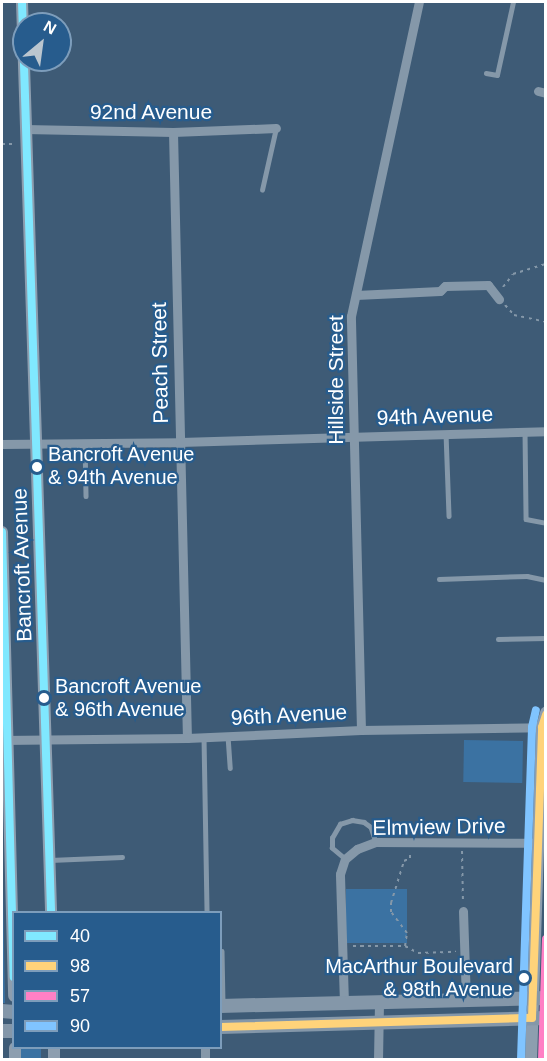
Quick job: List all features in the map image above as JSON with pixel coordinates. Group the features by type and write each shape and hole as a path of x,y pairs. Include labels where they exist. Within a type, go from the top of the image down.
{"main road":[{"name":"Bancroft Avenue","path":"22,2 38,442 51,911"},
{"name":"Bancroft Avenue","path":"2,532 4,740 12,945"},
{"path":"531,1059 539,1018 539,843 542,727 546,713"},
{"path":"222,1006 539,998"},
{"path":"222,1027 539,1018"}],"street":[{"name":"Hillside Street","path":"361,730 351,315 376,191 419,2"},
{"name":"92nd Avenue","path":"26,129 173,132 276,128"},
{"name":"Peach Street","path":"173,132 186,738"},
{"path":"356,295 440,291 445,286 488,285 500,299"},
{"name":"94th Avenue","path":"2,444 180,442 546,431"},
{"name":"96th Avenue","path":"4,740 186,738 361,730 542,727"},
{"name":"Elmview Drive","path":"345,859 357,849 376,842 539,843"},
{"path":"344,1003 340,874 345,859"},
{"path":"464,911 466,1000"},
{"path":"378,1059 379,1002"}],"lane":[{"path":"486,73 497,75 513,2"},
{"path":"262,190 276,128"},
{"path":"525,431 526,519 546,523"},
{"path":"446,434 448,516"},
{"path":"85,442 86,496"},
{"path":"439,579 526,576 546,580"},
{"path":"498,639 546,638"},
{"path":"228,736 230,768"},
{"path":"204,737 207,911"},
{"path":"345,859 332,848 332,838 340,824 352,820 364,822 370,827 376,842"},
{"path":"51,860 122,857"},
{"path":"222,951 222,1006"}],"path":[{"path":"2,144 26,144"},
{"path":"546,264 513,274 506,280 500,299 514,315 546,322"},
{"path":"405,946 407,933 392,912 391,903 404,861 410,858 410,842"},
{"path":"461,844 464,911"},
{"path":"342,946 405,946 418,953 465,952"}],"shaded area":[{"path":"464,740 523,741 522,783 463,782"},
{"path":"2,829 5,1003 2,1003"},
{"path":"346,889 407,889 407,943 346,943"},
{"path":"21,1049 41,1049 41,1059 21,1059"}],"transit line":[{"name":"40","path":"22,2 51,911"},
{"name":"40","path":"2,532 12,911"},
{"name":"90","path":"521,1060 532,727 536,710"},
{"name":"98","path":"222,1027 532,1018 542,727 546,715"},
{"name":"57","path":"542,1060 546,939"}],"place":[{"name":"Bancroft Avenue & 94th Avenue","path":"37,467"},
{"name":"Bancroft Avenue & 96th Avenue","path":"44,698"},
{"name":"MacArthur Boulevard & 98th Avenue","path":"524,978"}]}
